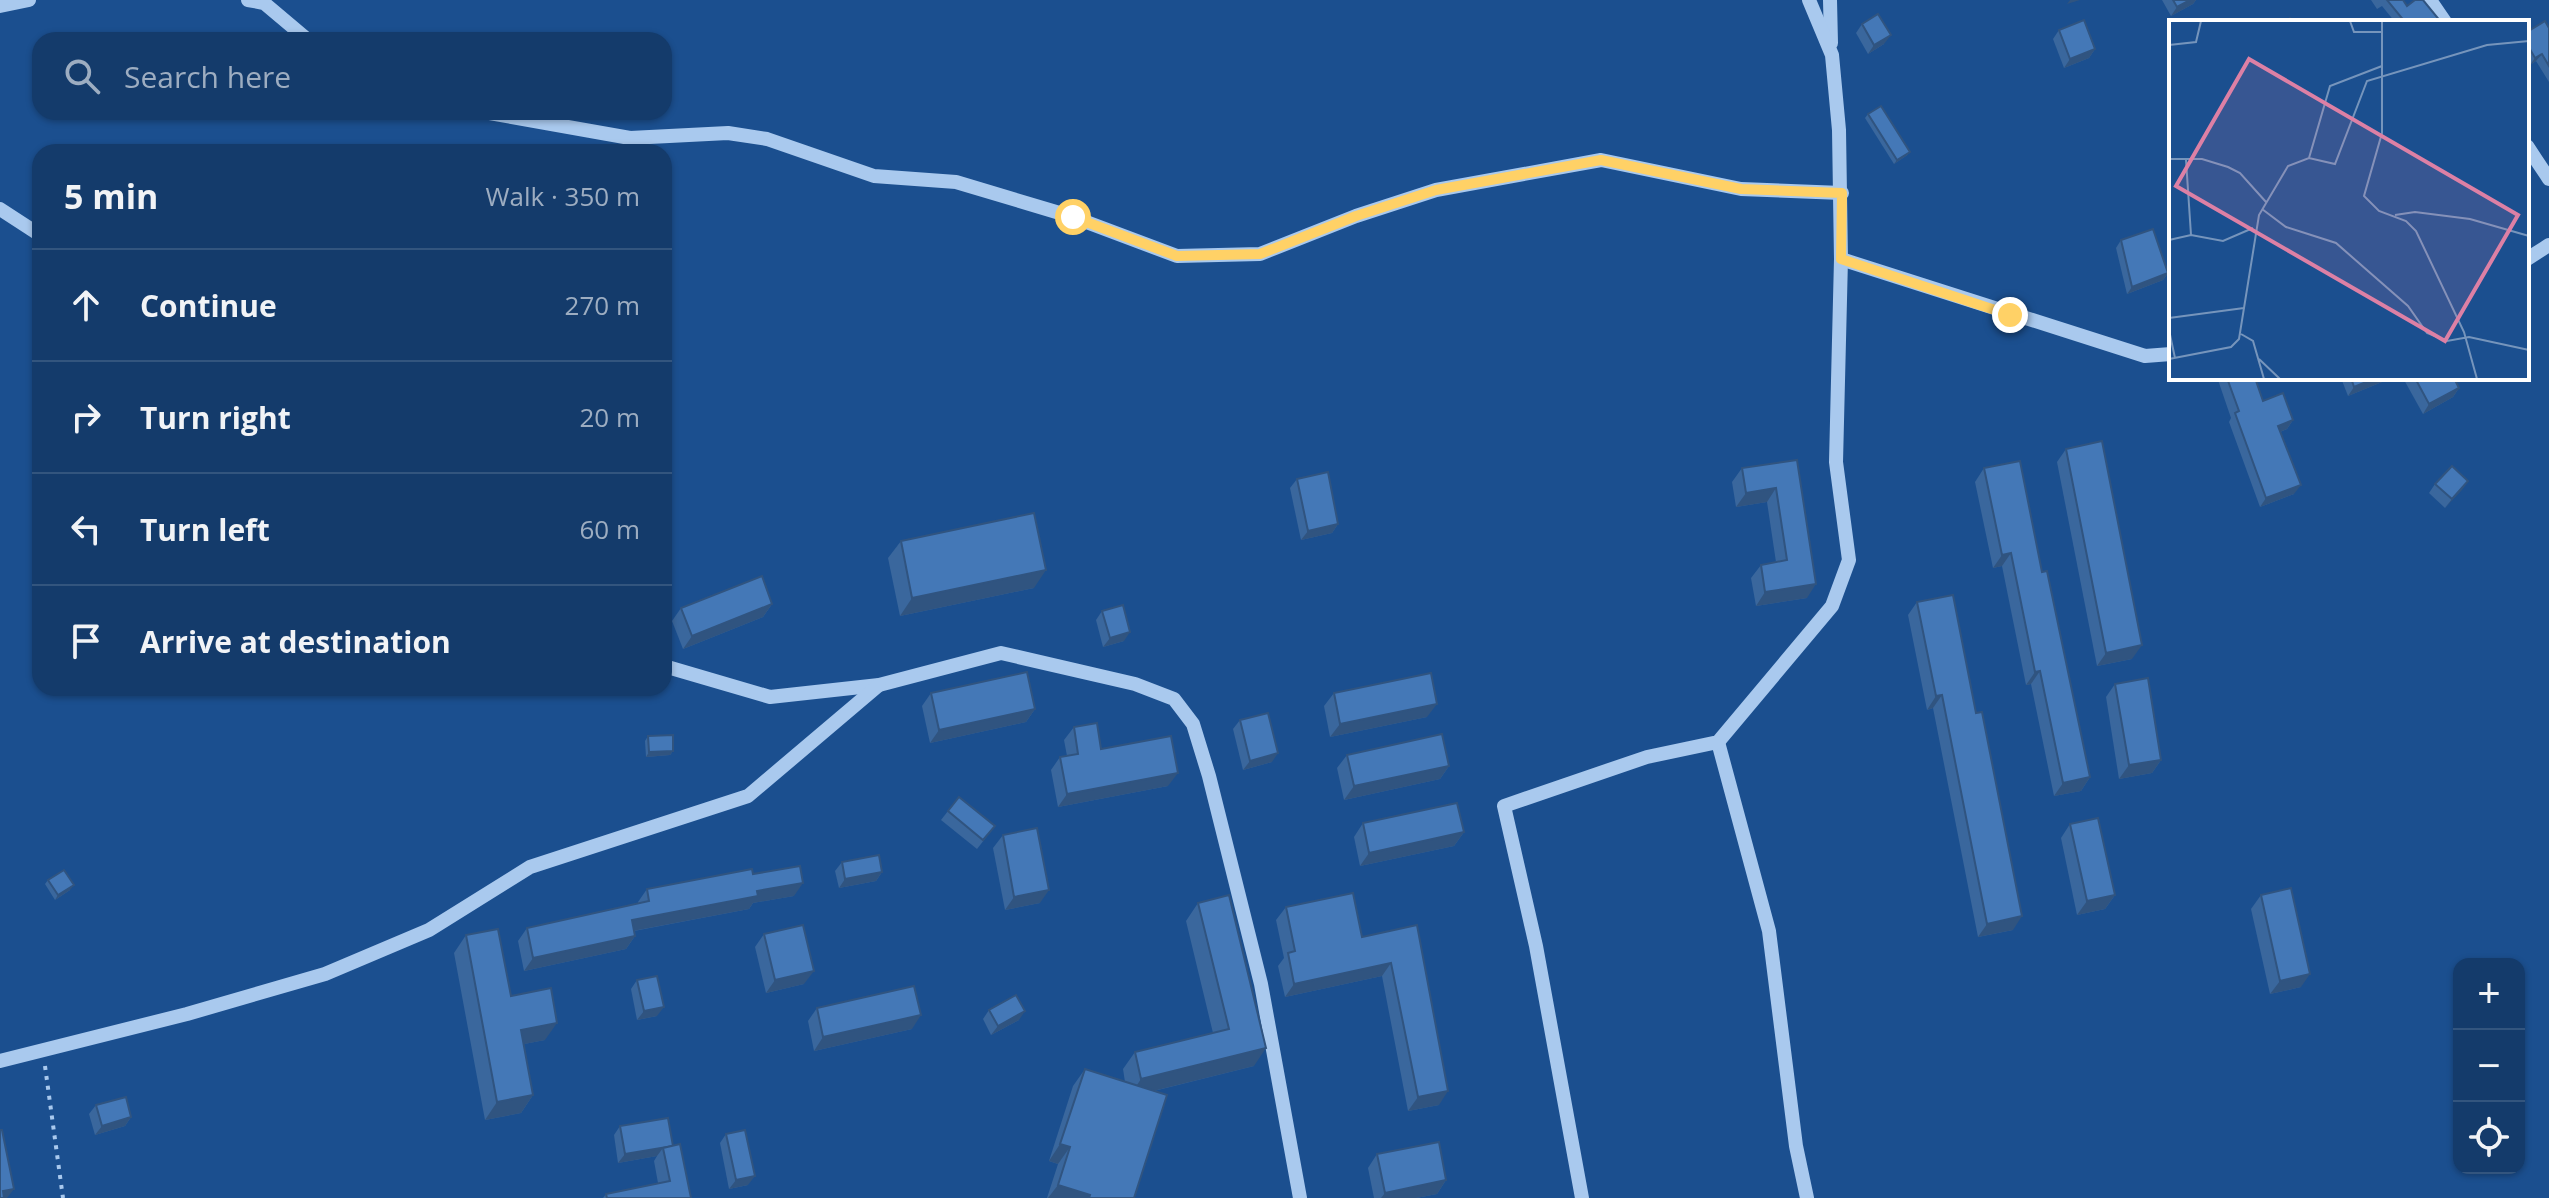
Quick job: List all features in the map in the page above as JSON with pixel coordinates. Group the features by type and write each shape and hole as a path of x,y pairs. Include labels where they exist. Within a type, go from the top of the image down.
{"street":[{"path":"0,6 29,0"},
{"path":"248,0 264,3 298,32"},
{"path":"1809,0 1832,55"},
{"path":"1582,1198 1536,946 1504,806 1647,757 1718,742 1832,606 1849,560 1836,462 1842,193 1830,0"},
{"path":"2430,0 2444,20"},
{"path":"529,120 630,138 728,133 767,139 874,176 956,182 1073,217 1177,256 1260,254 1356,216 1436,190 1601,160 1741,189 1842,193"},
{"path":"2529,149 2549,179"},
{"path":"0,209 32,230"},
{"path":"2529,258 2549,245"},
{"path":"1841,259 2145,356 2169,354"},
{"path":"672,668 770,697 879,685 1001,653 1135,684 1174,699 1193,724 1213,791 1261,984 1300,1198"},
{"path":"0,1061 43,1052 325,974 429,930 530,867 748,796 879,685"},
{"path":"1718,742 1769,931 1796,1146 1807,1198"}],"path":[{"path":"43,1052 63,1198"}],"building":[{"path":"2173,0 2190,0 2177,7"},
{"path":"2387,0 2403,0 2407,6 2415,0 2423,0 2439,20 2403,20"},
{"path":"1878,14 1891,35 1874,45 1862,24"},
{"path":"2084,20 2095,49 2070,59 2059,30"},
{"path":"2545,21 2549,28 2549,66 2542,54 2535,58 2529,48 2529,31"},
{"path":"1881,106 1910,152 1897,160 1868,114"},
{"path":"2153,229 2168,273 2132,287 2121,240"},
{"path":"2228,380 2256,380 2263,401 2283,393 2293,420 2278,426 2301,485 2266,498 2235,413 2239,411"},
{"path":"2352,380 2371,380 2354,387"},
{"path":"2416,380 2455,380 2459,388 2429,404"},
{"path":"2102,441 2142,645 2106,653 2066,449"},
{"path":"1797,460 1816,584 1765,592 1761,565 1787,560 1776,488 1746,493 1742,468"},
{"path":"2020,461 2042,572 2047,571 2090,777 2063,783 2040,671 2035,672 2011,553 2002,555 1984,468"},
{"path":"2452,466 2468,481 2452,499 2435,484"},
{"path":"1328,472 1338,524 1308,531 1297,479"},
{"path":"1034,513 1046,570 912,598 901,541"},
{"path":"762,576 772,604 692,636 681,608"},
{"path":"1953,595 1976,713 1982,712 2022,916 1987,924 1942,695 1936,696 1917,602"},
{"path":"1123,605 1130,632 1110,638 1102,611"},
{"path":"1027,672 1035,709 939,730 931,693"},
{"path":"1431,673 1437,704 1340,724 1334,693"},
{"path":"2148,678 2161,760 2129,765 2115,684"},
{"path":"1268,713 1278,753 1250,761 1240,720"},
{"path":"1097,723 1101,749 1171,736 1178,773 1067,794 1060,757 1078,754 1074,727"},
{"path":"1442,734 1449,766 1354,786 1347,755"},
{"path":"673,735 673,751 649,752 648,736"},
{"path":"959,797 995,826 983,840 948,811"},
{"path":"1457,803 1464,832 1369,853 1363,823"},
{"path":"2098,818 2115,895 2087,901 2070,824"},
{"path":"1037,828 1049,890 1014,897 1003,835"},
{"path":"879,855 882,872 845,879 842,862"},
{"path":"800,866 803,883 757,891 758,896 632,920 635,936 533,958 527,928 649,901 647,889 752,869 753,874"},
{"path":"64,870 74,885 58,895 48,880"},
{"path":"2291,888 2310,974 2280,981 2261,895"},
{"path":"1353,893 1362,937 1417,925 1448,1091 1418,1097 1391,963 1294,984 1288,953 1295,951 1286,907"},
{"path":"1229,895 1266,1048 1141,1079 1135,1052 1229,1029 1198,903"},
{"path":"803,925 814,971 775,980 764,934"},
{"path":"498,929 511,996 551,988 557,1023 521,1030 533,1095 497,1102 466,935"},
{"path":"657,976 664,1007 644,1011 637,980"},
{"path":"914,986 921,1015 823,1037 817,1008"},
{"path":"1016,995 1025,1011 998,1026 989,1010"},
{"path":"1085,1069 1167,1095 1134,1198 1089,1198 1090,1195 1058,1185 1070,1147 1060,1144"},
{"path":"126,1097 131,1117 102,1126 96,1105"},
{"path":"668,1118 673,1146 625,1154 620,1126"},
{"path":"0,1130 14,1189 3,1191 4,1198 0,1198"},
{"path":"745,1130 755,1176 736,1180 726,1134"},
{"path":"1439,1142 1446,1180 1385,1193 1377,1154"},
{"path":"680,1144 691,1198 607,1198 606,1194 670,1181 663,1148"}],"route":[{"path":"1073,217 1177,256 1260,254 1356,216 1436,190 1601,160 1741,189 1842,193 1841,259 2010,315"}]}
